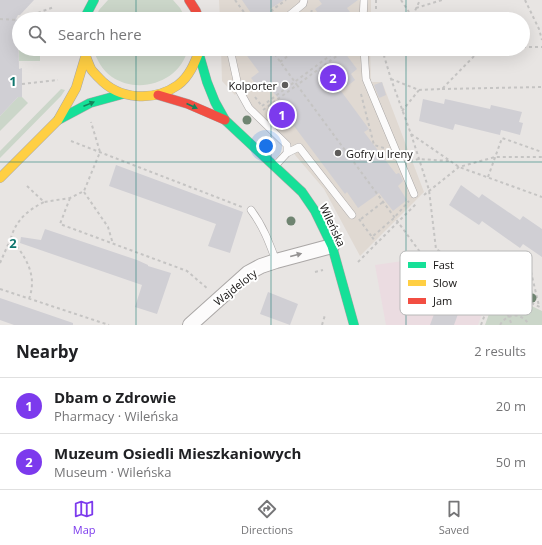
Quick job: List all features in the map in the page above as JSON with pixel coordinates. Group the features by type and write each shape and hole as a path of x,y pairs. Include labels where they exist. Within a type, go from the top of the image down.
{"street":[{"path":"88,12 94,0"},
{"path":"189,0 195,12"},
{"path":"80,5 83,12"},
{"path":"200,12 201,5"},
{"path":"0,178 58,120 76,88 83,56"},
{"path":"85,56 94,74 111,89 123,94 141,97 158,95 172,89 184,80 194,68 198,56"},
{"name":"Wileńska","path":"201,56 207,82 215,102 225,120 302,192 309,201 332,246 354,325"},
{"path":"58,120 90,103 123,94"},
{"name":"Wileńska","path":"158,95 188,104 225,120"},
{"name":"Wajdeloty","path":"190,325 248,273 276,261 332,246"}],"lane":[{"path":"292,12 303,4 304,0"},
{"path":"363,12 364,0"},
{"path":"232,56 239,90 249,108 287,145 287,153"},
{"path":"364,56 366,79 414,194"},
{"path":"275,166 287,153 299,147 354,214"},
{"path":"251,210 261,224 268,238 276,261"}],"path":[{"path":"235,0 244,12"},
{"path":"274,12 272,10 286,0"},
{"path":"375,12 376,0"},
{"path":"401,0 409,12"},
{"path":"414,12 420,0"},
{"path":"416,8 442,0"},
{"path":"525,0 540,29 542,40"},
{"path":"40,12 54,7"},
{"path":"0,20 12,19"},
{"path":"530,47 542,48"},
{"path":"276,56 419,251"},
{"path":"280,62 288,56"},
{"path":"262,106 330,56"},
{"path":"256,116 337,56"},
{"path":"384,56 429,190 436,249 439,251"},
{"path":"442,89 474,56"},
{"path":"391,79 419,90 542,87"},
{"path":"22,84 58,80"},
{"path":"359,88 374,145"},
{"path":"402,111 419,90"},
{"path":"0,263 13,232 24,214 44,202 70,198 84,191 100,152 91,122"},
{"path":"411,134 459,167 542,197"},
{"path":"488,177 502,138 542,152"},
{"path":"71,141 251,210"},
{"path":"424,196 429,190 459,167 495,157 542,157"},
{"path":"419,159 450,161"},
{"path":"27,186 44,202"},
{"path":"84,191 108,227 114,244"},
{"path":"372,237 394,218 414,194"},
{"path":"70,198 60,224 187,271 208,289"},
{"path":"358,262 418,201"},
{"path":"360,219 383,202"},
{"path":"354,214 360,219 376,244"},
{"path":"11,238 26,258 30,267 31,293 29,299"},
{"path":"315,272 326,270"},
{"path":"532,276 539,306"},
{"path":"0,289 109,325"},
{"path":"532,303 542,308"},
{"path":"322,325 326,315"},
{"path":"481,325 485,315"},
{"path":"500,325 505,318 514,315 520,316 529,325"},
{"path":"508,317 512,325"}],"shaded area":[{"path":"108,0 173,0 182,12 98,12"},
{"path":"219,0 371,0 371,12 220,12"},
{"path":"19,56 40,56 40,61 19,61"},
{"path":"185,56 177,70 168,77 146,85 134,85 112,77 105,71 96,57"},
{"path":"221,56 370,56 371,82 382,82 424,192 360,256 324,189 295,155 290,144 250,106 241,88 235,95 222,81"},
{"path":"61,89 65,90 61,96 0,158 0,151"},
{"path":"18,97 22,97 28,103 0,131 0,116"},
{"path":"400,261 400,315 482,315 478,325 386,325 375,265"},
{"path":"532,290 535,300 532,299"},
{"path":"532,306 542,311 542,325 485,325 489,315 532,315"}],"building":[{"path":"0,0 34,0 23,12 12,12 12,56 19,56 19,69 22,68 22,97 18,97 0,116"},
{"path":"242,0 284,0 270,9 272,12 250,12"},
{"path":"319,0 358,0 347,8 350,12 317,12 315,9 322,4"},
{"path":"247,56 347,56 357,69 351,74 355,80 341,91 369,129 364,132 396,174 399,173 401,176 403,181 398,186 407,200 393,211 379,193 358,208 347,192 345,194 294,126 289,129 273,108 281,102 269,87 262,92 251,78 259,72"},
{"path":"382,82 386,95 379,98 374,85"},
{"path":"423,99 444,104 445,99 490,109 491,105 522,112 519,122 523,123 520,135 501,130 500,135 455,124 453,130 419,121"},
{"path":"116,165 243,212 230,253 208,246 216,224 109,186"},
{"path":"461,185 479,198 482,194 520,220 523,216 542,229 542,257 523,244 520,248 482,221 479,225 449,205"},
{"path":"45,229 171,273 157,314 135,307 142,285 20,243 21,237 41,240"},
{"path":"268,292 298,304 290,325 260,314"},
{"path":"0,298 73,323 73,325 14,325 0,320"},
{"path":"434,315 458,315 454,325 430,325"}],"traffic: fast":[{"path":"88,12 94,0"},
{"path":"200,56 207,82 215,102 225,120 302,192 315,211 332,246 354,325"},
{"path":"58,120 90,103 123,94"}],"traffic: slow":[{"path":"86,56 91,69 107,85 116,91 137,96 158,94 178,85 189,73 197,56"},
{"path":"0,178 58,120 76,88 85,58"}],"traffic: jam":[{"path":"189,0 196,12"},
{"path":"158,95 188,104 225,120"}],"place":[{"name":"Muzeum Osiedli Mieszkaniowych","path":"333,78"},
{"name":"Kolporter","path":"285,85"},
{"name":"Dbam o Zdrowie","path":"282,115"},
{"name":"Gofry u Ireny","path":"338,153"}]}
